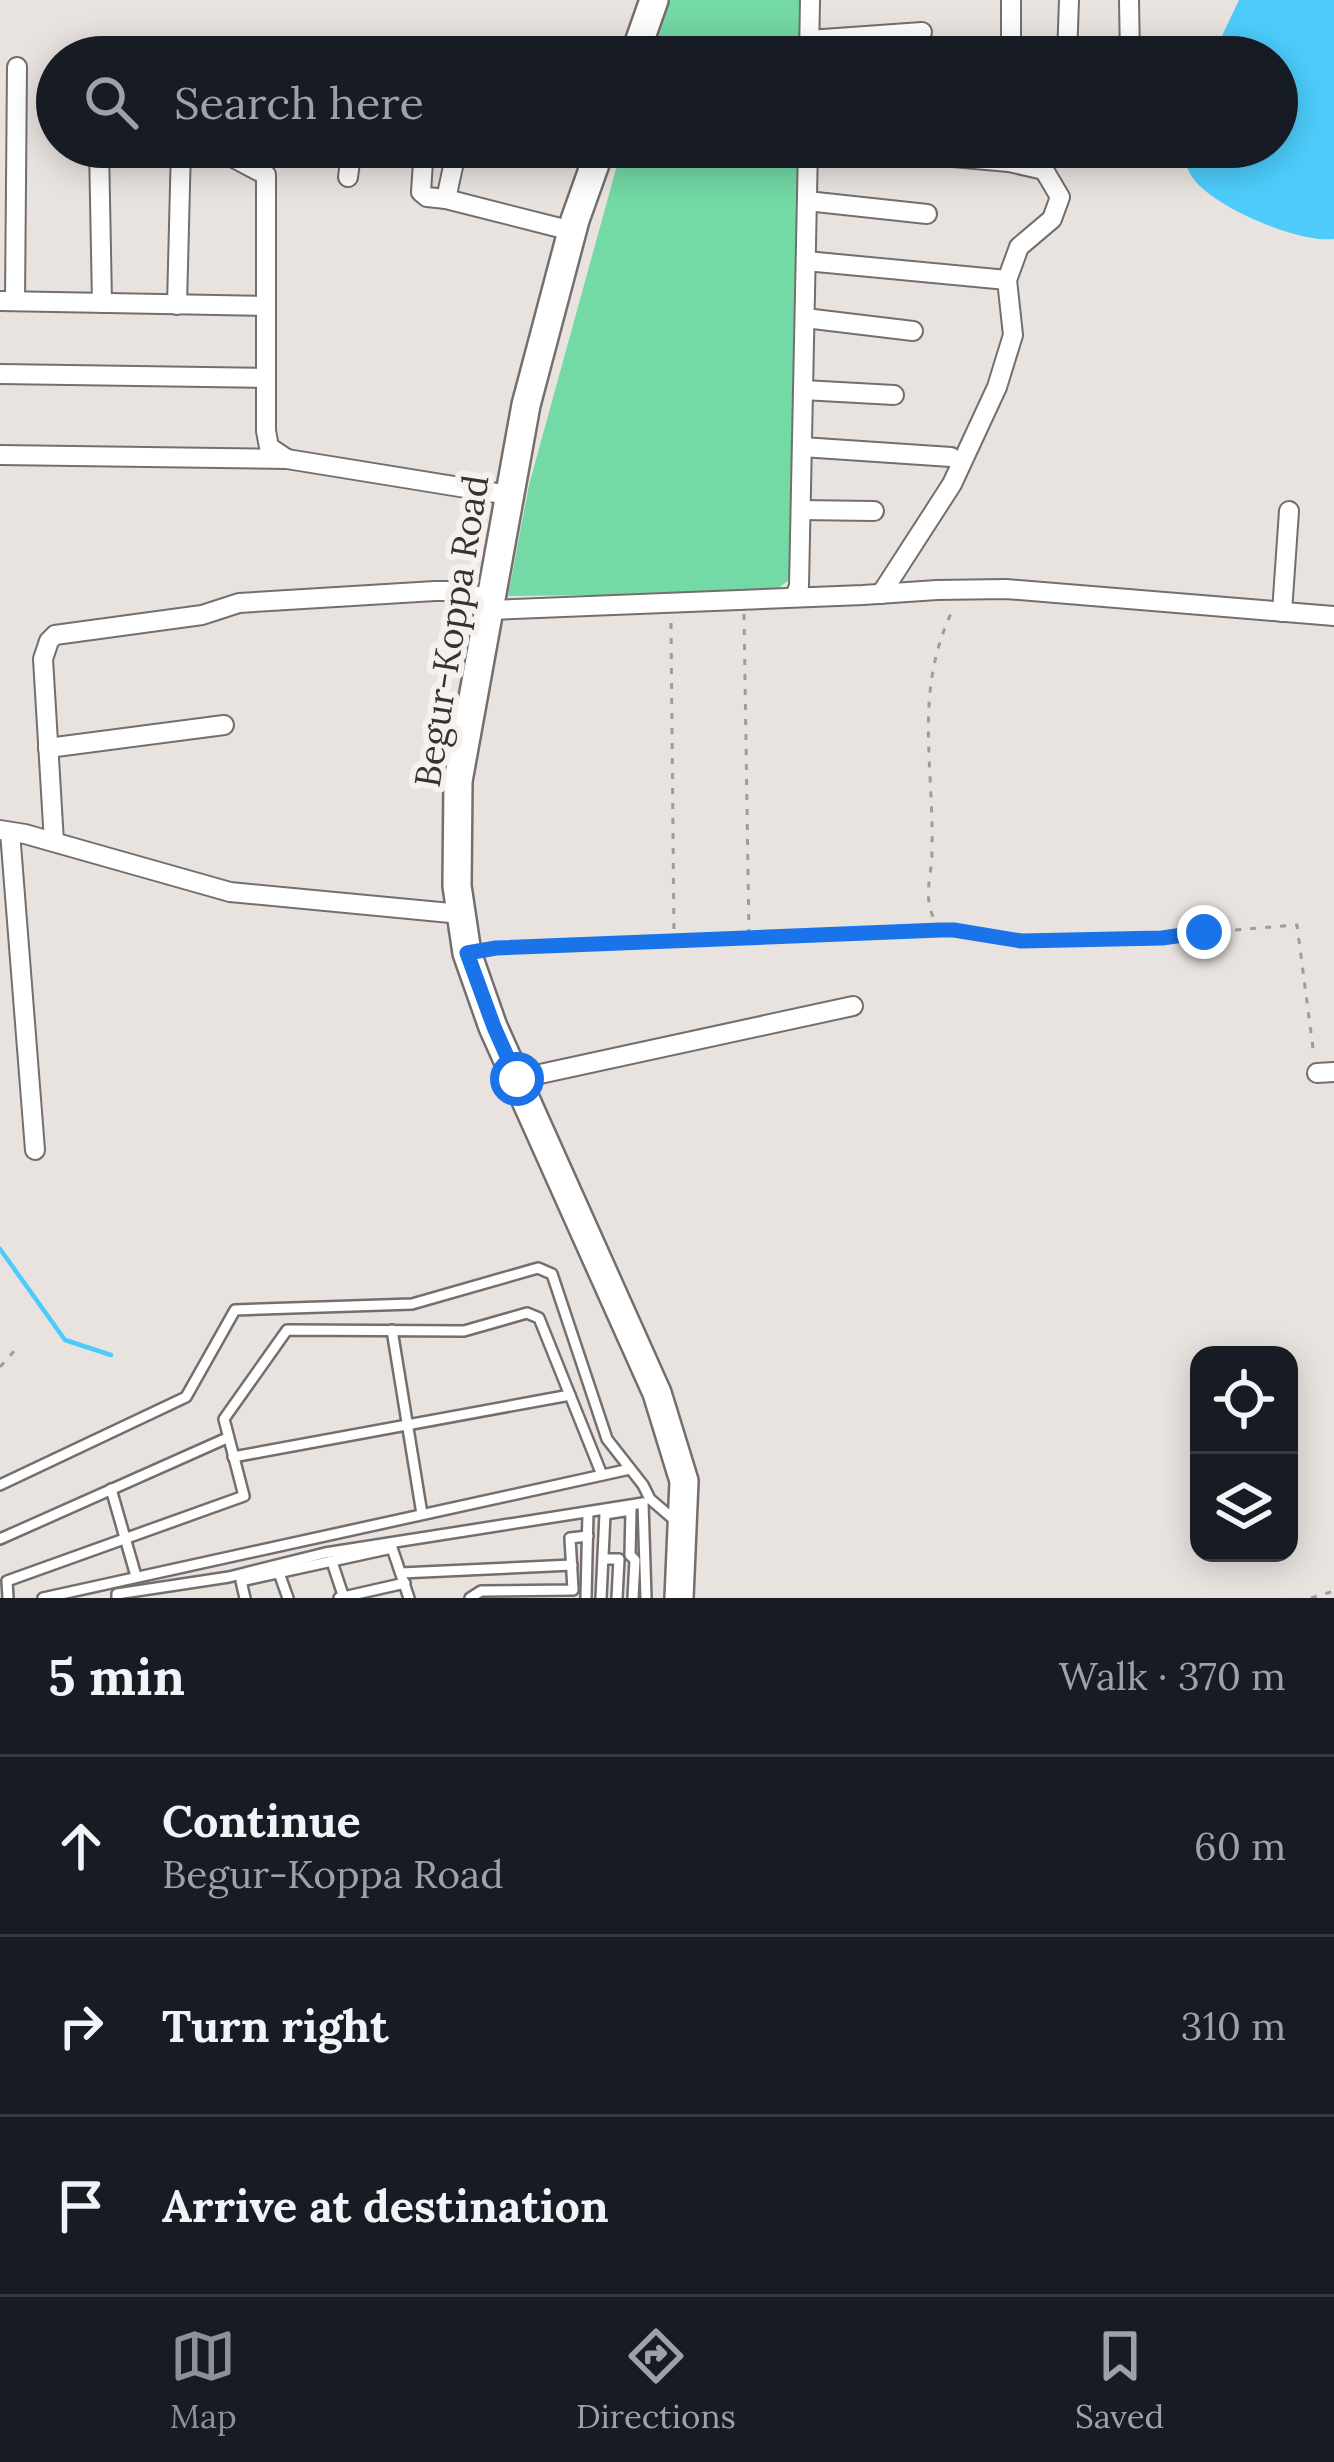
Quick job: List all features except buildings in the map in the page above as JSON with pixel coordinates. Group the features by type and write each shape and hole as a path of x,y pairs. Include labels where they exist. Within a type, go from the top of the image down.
{"main road":[{"path":"641,36 654,0"},
{"name":"Begur-Koppa Road","path":"594,168 526,405 458,781 457,886 467,953 494,1027 657,1393 683,1481 679,1598"}],"street":[{"path":"809,36 810,0"},
{"path":"1011,0 1011,36"},
{"path":"1068,36 1069,0"},
{"path":"1130,0 1130,36"},
{"path":"895,36 922,32"},
{"path":"17,67 7,301 266,306"},
{"path":"100,168 102,303"},
{"path":"177,304 180,168"},
{"path":"253,168 266,175 266,431 269,447 287,459"},
{"path":"348,177 349,168"},
{"path":"423,168 421,192 427,197 572,231"},
{"path":"446,199 453,168"},
{"path":"795,596 799,586 808,168"},
{"path":"881,594 952,484 997,387 1013,335 1006,280 1019,247 1052,219 1060,197 1040,168"},
{"path":"807,201 927,214"},
{"path":"806,261 1006,280"},
{"path":"805,318 913,332"},
{"path":"0,374 266,378"},
{"path":"803,390 894,395"},
{"path":"802,447 951,457"},
{"path":"0,455 287,459 509,496"},
{"path":"801,510 874,511"},
{"path":"1282,612 1289,511"},
{"path":"54,842 44,659 55,635 202,615 239,603 435,591 454,591 490,604 671,603 1006,589 1334,616"},
{"path":"48,748 224,725"},
{"path":"35,1150 5,831 230,892 461,914"},
{"path":"517,1079 853,1006"}],"lane":[{"path":"0,1485 186,1397 235,1310 412,1304 538,1268 552,1274 607,1438 650,1499 682,1527"},
{"path":"8,1598 7,1581 244,1496 224,1419 287,1330 464,1331 527,1313 539,1318 602,1475"},
{"path":"392,1330 422,1514"},
{"path":"233,1457 570,1395"},
{"path":"0,1539 227,1438"},
{"path":"44,1598 630,1469"},
{"path":"643,1485 646,1598"},
{"path":"111,1490 136,1576"},
{"path":"117,1598 117,1594 229,1577 326,1553 643,1504"},
{"path":"602,1598 605,1514 631,1510 633,1598"},
{"path":"586,1598 588,1512"},
{"path":"470,1598 481,1591 573,1590 570,1538 587,1536"},
{"path":"245,1598 241,1581 392,1548 410,1598"},
{"path":"603,1559 620,1558 617,1598"},
{"path":"332,1562 342,1598 403,1578 572,1565"},
{"path":"279,1573 287,1598"}],"path":[{"path":"940,930 930,915 927,889 932,851 929,696 936,652 963,590"},
{"path":"744,600 749,937"},
{"path":"671,603 674,940"},
{"path":"467,953 940,930 1021,941 1162,938 1297,925 1325,1072"},
{"path":"0,1366 17,1348"},
{"path":"1311,1598 1334,1592"}],"green space":[{"path":"665,0 802,0 801,36 654,36"},
{"path":"616,168 798,168 789,580 772,593 508,596 529,485"}],"water":[{"path":"1239,0 1334,0 1334,239 1301,236 1241,213 1207,192 1188,168 1298,168 1298,36 1222,36"}],"waterway":[{"path":"0,1249 65,1340 111,1355"}],"route":[{"path":"517,1079 467,953 940,930 1021,941 1162,938 1204,932"}]}
